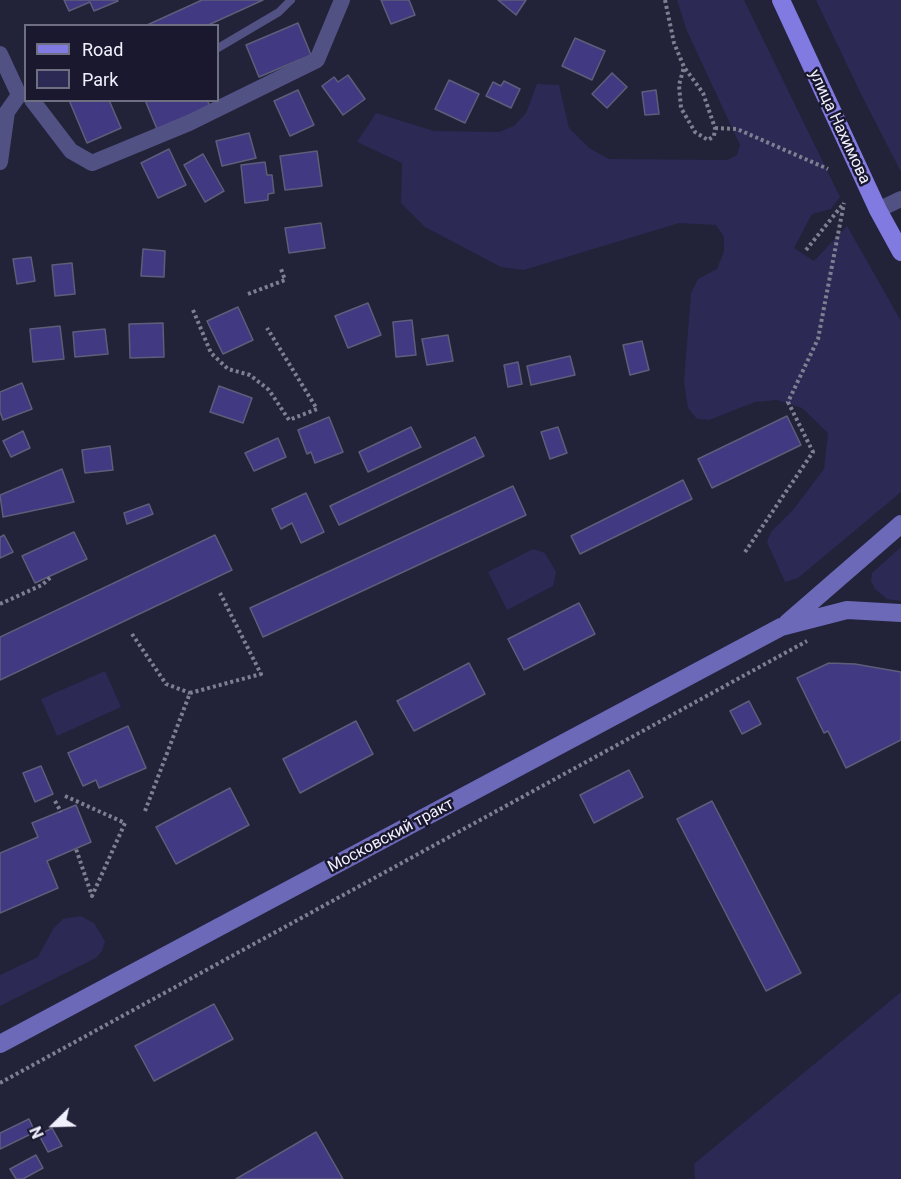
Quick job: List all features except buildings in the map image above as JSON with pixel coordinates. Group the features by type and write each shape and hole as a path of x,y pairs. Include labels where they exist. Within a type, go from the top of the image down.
{"main road":[{"name":"улица Нахимова","path":"781,0 878,210 901,252"},
{"path":"781,627 901,524"},
{"path":"781,627 847,610 901,613"},
{"name":"Московский тракт","path":"0,1044 781,627"}],"street":[{"path":"28,102 71,151 92,163 189,123 316,60 342,0"},
{"path":"0,54 24,96"},
{"path":"0,162 7,112 24,99"},
{"path":"878,210 901,199"}],"lane":[{"path":"219,47 279,12 291,0"}],"path":[{"path":"664,0 668,23 684,67 703,93 715,128 714,136 708,140 695,132 681,108 679,85 684,67"},
{"path":"715,128 737,129 828,169"},
{"path":"744,552 813,452 788,402 818,339 844,202 806,250"},
{"path":"248,294 285,280 281,269"},
{"path":"193,310 211,353 228,369 250,375 269,390 289,420 317,409 267,328"},
{"path":"0,604 42,585 52,576"},
{"path":"132,634 166,684 190,693 261,674 220,593"},
{"path":"0,1083 813,639"},
{"path":"145,811 190,693"},
{"path":"65,796 125,824 92,896 76,849"},
{"path":"55,801 61,812"}],"green space":[{"path":"677,0 744,0 840,197 831,209 812,214 794,248 814,261 847,226 901,321 901,492 798,578 785,582 767,542 771,532 793,510 824,469 828,433 802,408 777,400 755,402 709,420 697,419 688,408 684,382 691,293 698,279 717,269 724,251 724,237 716,225 679,223 524,270 501,267 425,227 401,203 402,163 357,142 376,113 434,131 499,132 514,126 526,113 537,84 559,85 569,128 589,148 609,159 727,160 737,155 740,145 687,31"},
{"path":"816,0 901,0 901,172 861,94"},
{"path":"901,547 901,601 887,599 875,589 871,581 872,573"},
{"path":"533,549 545,553 556,572 553,586 507,610 488,572"},
{"path":"105,671 121,707 57,736 41,699"},
{"path":"81,916 94,923 105,941 102,951 96,958 0,1006 0,975 38,957 53,929 63,919"},
{"path":"901,992 901,1179 695,1179 694,1164"}]}
